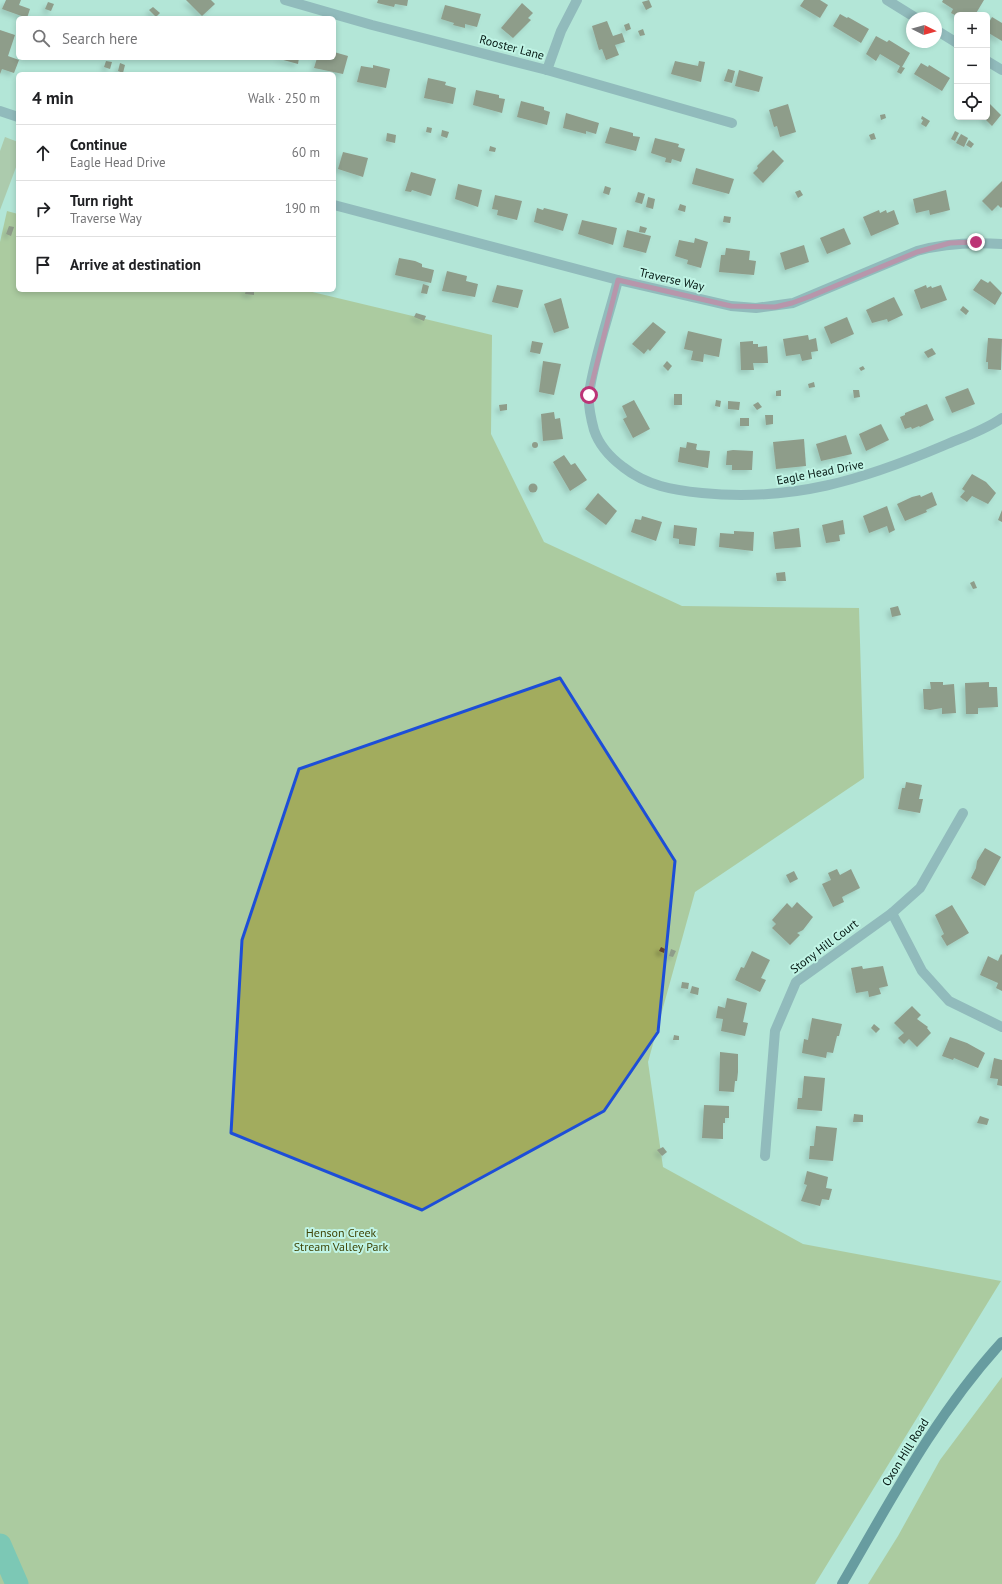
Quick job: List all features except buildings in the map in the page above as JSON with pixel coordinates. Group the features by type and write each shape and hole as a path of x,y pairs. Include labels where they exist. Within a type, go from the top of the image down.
{"main road":[{"name":"Oxon Hill Road","path":"842,1584 918,1453 967,1382 1002,1342"}],"street":[{"name":"Rooster Lane","path":"285,0 372,25 547,70 732,123"},
{"path":"547,70 562,31 577,0"},
{"path":"887,0 906,12"},
{"path":"942,34 954,41"},
{"path":"990,63 1002,70"},
{"path":"0,110 16,116"},
{"name":"Traverse Way","path":"336,206 618,280 731,306 775,307 792,303 917,252 950,243 976,242 1002,244"},
{"name":"Eagle Head Drive","path":"618,280 594,370 589,395 590,407 594,431 607,452 632,475 651,484 672,490 735,496 767,495 816,488 871,475 1000,422"},
{"name":"Stony Hill Court","path":"765,1156 775,1031 796,982 892,913 920,888 963,813"},
{"path":"892,913 922,971 949,1001 1002,1028"}],"highlighted area":[{"path":"560,678 675,861 658,1032 604,1111 422,1210 231,1133 242,940 299,769"}],"green space":[{"path":"5,137 16,141 16,167 0,210 0,151"},
{"name":"Henson Creek Stream Valley Park","path":"7,211 16,213 16,292 312,292 492,335 491,434 544,542 682,606 859,608 864,778 695,892 648,1062 663,1167 803,1244 1001,1281 815,1584 0,1584 0,242"},
{"path":"1002,1377 1002,1584 868,1584 898,1536 940,1460"}],"waterway":[{"path":"0,1545 17,1584"}],"route":[{"path":"589,395 594,370 618,280 731,306 756,308 775,307 811,296 917,252 950,243 976,242"}]}
